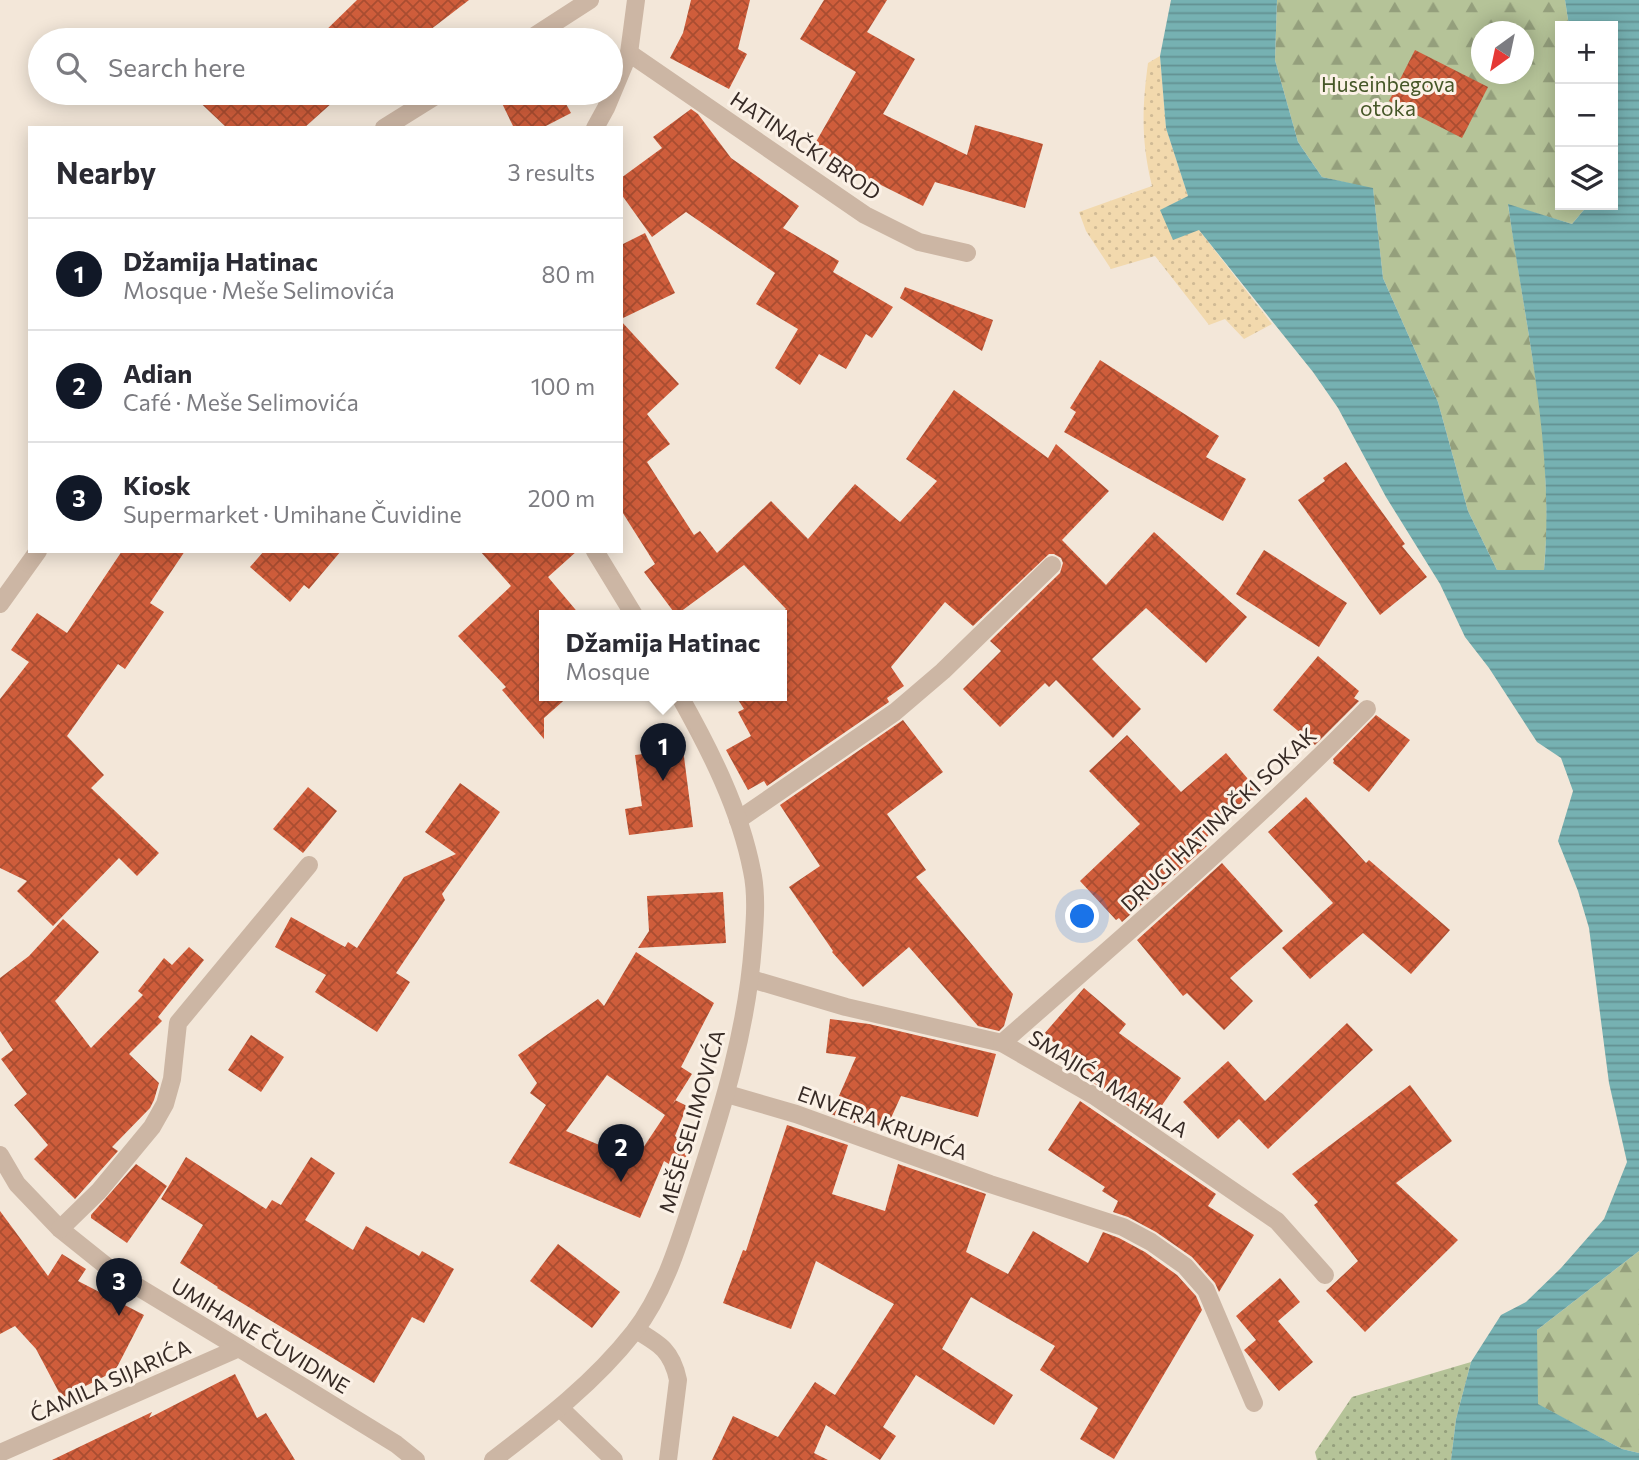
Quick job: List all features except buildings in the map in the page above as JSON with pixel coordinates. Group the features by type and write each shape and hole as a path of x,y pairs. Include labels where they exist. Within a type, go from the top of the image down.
{"street":[{"path":"547,28 590,0"},
{"path":"623,67 629,53 636,0"},
{"name":"HATINAČKI BROD","path":"629,53 866,215 919,242 967,253"},
{"path":"387,126 421,105"},
{"path":"596,126 607,105"},
{"path":"0,604 37,553"},
{"path":"596,553 631,610"},
{"path":"738,820 895,712 943,671 1052,565"},
{"name":"MEŠE SELIMOVIĆA","path":"493,1460 601,1372 636,1330 657,1297 727,1094 740,1042 751,979 753,873 738,820 704,740 682,701"},
{"name":"DRUGI HATINAČKI SOKAK","path":"1002,1043 1308,769 1367,709"},
{"path":"60,1229 99,1191 152,1127 165,1104 172,1079 178,1023 309,865"},
{"name":"SMAJIĆA MAHALA","path":"751,979 846,1007 1002,1043 1096,1097 1277,1221 1325,1275"},
{"name":"ENVERA KRUPIĆA","path":"727,1094 796,1114 1123,1227 1151,1242 1185,1266 1206,1290 1254,1403"},
{"name":"UMIHANE ČUVIDINE","path":"0,1155 17,1184 60,1229 115,1273 385,1437 416,1460"},
{"path":"636,1330 660,1344 676,1369 678,1380 668,1460"},
{"name":"ĆAMILA SIJARIĆA","path":"0,1454 239,1348"},
{"path":"560,1408 614,1460"}],"green space":[{"name":"Huseinbegova otoka","path":"1277,0 1565,0 1568,21 1555,21 1555,210 1584,210 1572,224 1508,205 1544,430 1547,525 1544,570 1497,570 1468,511 1438,402 1383,278 1373,189 1322,177 1298,142 1275,60"},
{"path":"1639,1251 1639,1453 1622,1449 1537,1404 1537,1330"},
{"path":"1471,1362 1456,1419 1451,1460 1317,1460 1315,1452 1352,1397"}],"sand":[{"path":"1160,56 1166,128 1188,196 1161,210 1199,230 1272,324 1244,339 1225,319 1209,325 1155,256 1111,269 1086,231 1079,212 1152,186 1144,139 1145,95 1148,63"}],"water":[{"path":"1171,0 1277,0 1275,60 1298,142 1322,177 1373,188 1383,278 1438,402 1468,511 1497,570 1544,570 1546,524 1542,432 1508,204 1572,224 1584,210 1618,210 1618,21 1568,21 1565,0 1639,0 1639,1251 1537,1330 1538,1404 1622,1449 1639,1453 1639,1460 1451,1460 1456,1419 1471,1362 1501,1315 1526,1302 1561,1268 1604,1219 1627,1162 1609,1083 1589,928 1558,841 1573,791 1561,758 1537,742 1489,668 1465,637 1440,584 1386,497 1338,408 1313,372 1199,230 1173,240 1160,210 1188,196 1166,128 1160,56"}],"place":[{"name":"Džamija Hatinac","path":"663,781"},
{"name":"Adian","path":"621,1182"},
{"name":"Kiosk","path":"119,1316"}]}
